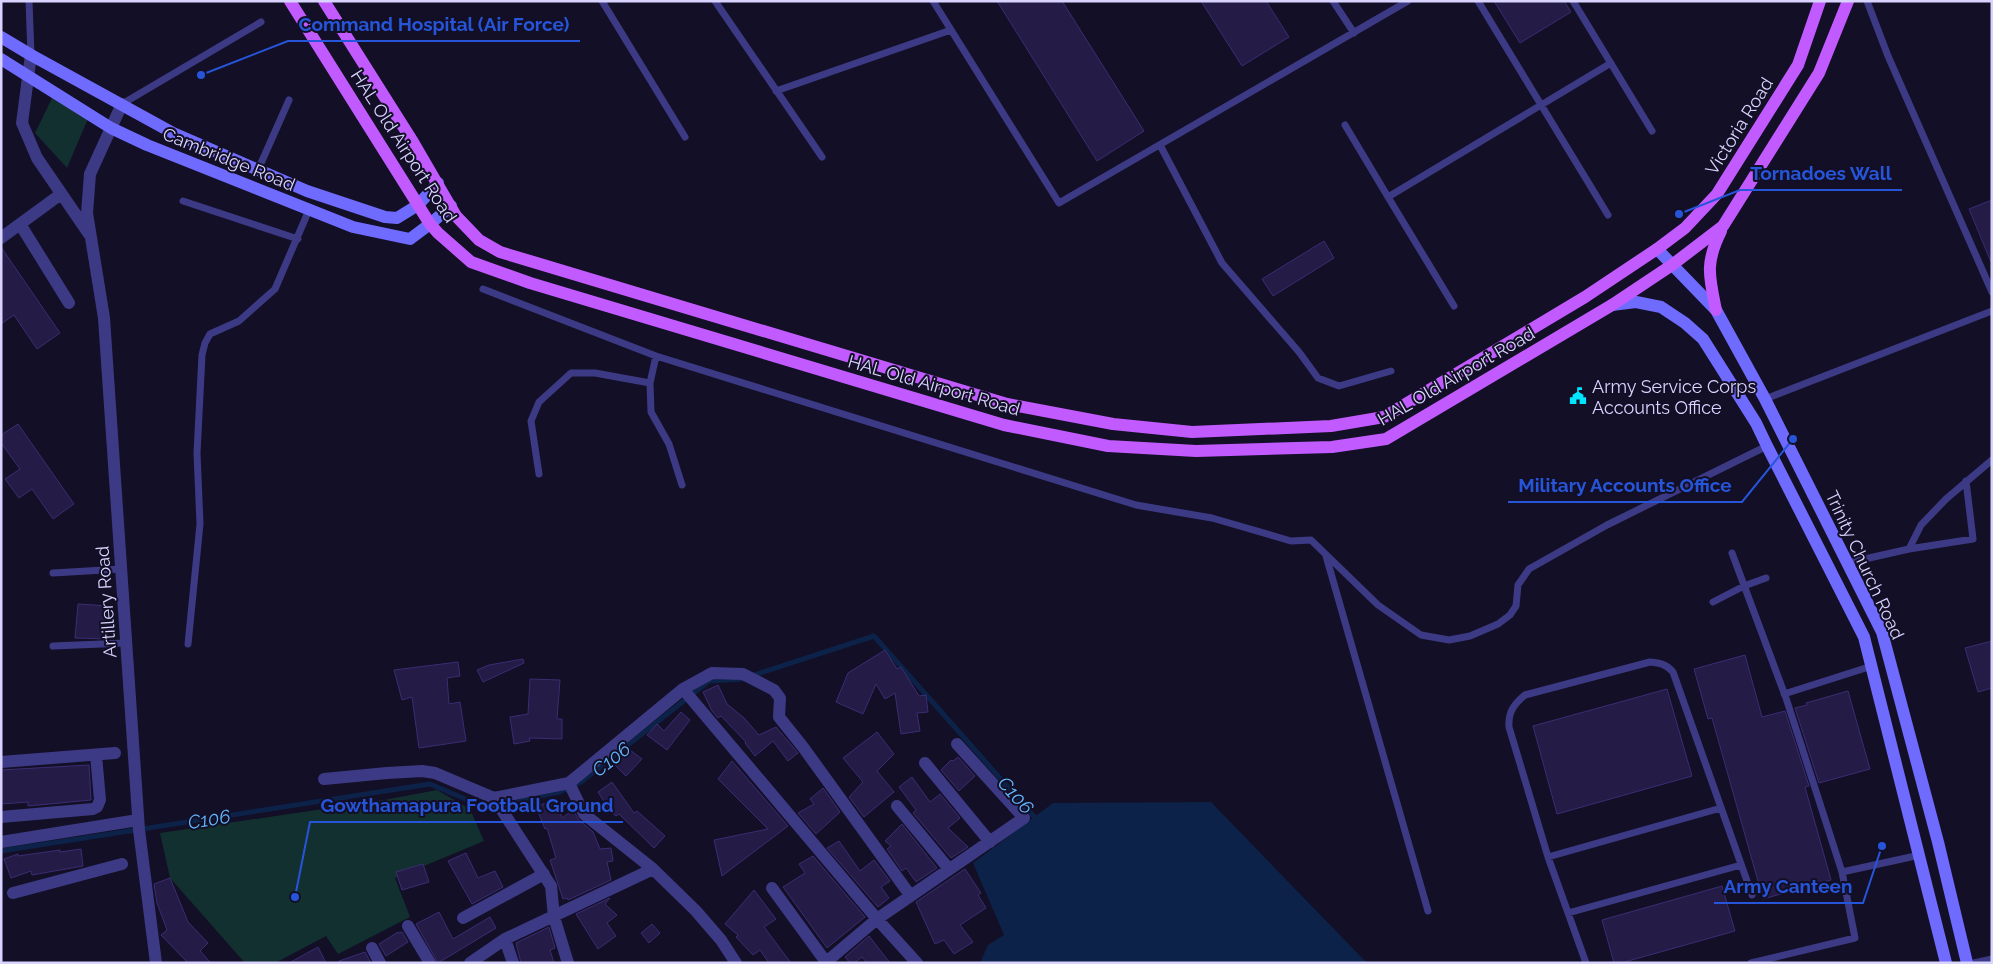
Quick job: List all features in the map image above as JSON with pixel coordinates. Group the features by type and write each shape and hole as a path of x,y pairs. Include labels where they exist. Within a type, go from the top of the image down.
{"main road":[{"name":"HAL Old Airport Road","path":"290,1 430,224 438,234 471,262 530,283 1004,425 1108,446 1196,451 1332,447 1386,439 1612,305 1672,265"},
{"name":"HAL Old Airport Road","path":"324,1 438,183 456,216 479,240 500,252 1007,404 1113,424 1192,432 1331,426 1384,417 1585,297 1657,249"},
{"name":"Victoria Road","path":"1657,249 1685,228 1717,194 1798,65 1820,1"},
{"path":"1716,310 1709,276 1710,256 1723,226 1819,73 1848,1"},
{"name":"Cambridge Road","path":"1,37 30,55 173,133 307,191 385,217 397,218 418,205 438,183"},
{"name":"Cambridge Road","path":"1,59 111,128 147,145 353,227 410,239 451,206"},
{"path":"1672,265 1723,226"},
{"name":"Trinity Church Road","path":"1657,249 1716,310 1765,399 1882,632 1938,842 1967,963"},
{"name":"Trinity Church Road","path":"1612,305 1636,302 1661,307 1697,334 1746,408 1767,446 1864,638 1946,963"}],"street":[{"name":"Artillery Road","path":"30,55 22,123 37,158 91,238"},
{"name":"Artillery Road","path":"122,104 90,174 88,213 104,318 138,820 156,963"},
{"path":"1,238 61,194"},
{"path":"20,224 69,303"},
{"path":"324,779 422,771 435,773 494,798 571,788 683,689 712,673 743,674 774,690 780,698 779,717 803,747 910,895"},
{"path":"683,689 877,919 917,963"},
{"path":"772,888 826,962 877,919 910,895 1024,818 957,744"},
{"path":"1,762 115,754"},
{"path":"1,816 93,809 97,807 100,800 96,755"},
{"path":"925,763 990,842"},
{"path":"571,788 584,814 653,869 696,911 721,940 736,963"},
{"path":"494,798 552,886 554,917 568,963"},
{"path":"897,806 949,870"},
{"path":"1,842 138,820"},
{"path":"13,893 122,864"},
{"path":"470,963 505,939 653,869"},
{"path":"463,918 544,874"},
{"path":"408,926 430,963"},
{"path":"505,939 513,963"},
{"path":"372,948 380,963"}],"lane":[{"path":"30,1 30,55"},
{"path":"602,1 685,137"},
{"path":"715,1 822,158"},
{"path":"933,1 1059,203 1408,1"},
{"path":"1333,1 1354,33"},
{"path":"1478,1 1608,215"},
{"path":"1573,1 1652,131"},
{"path":"1866,1 1888,56 1992,292"},
{"path":"122,104 261,22"},
{"path":"776,91 951,30"},
{"path":"1388,197 1611,63"},
{"path":"258,170 289,100"},
{"path":"1345,125 1454,306"},
{"path":"1160,145 1222,263 1299,352 1318,378 1339,386 1391,371"},
{"path":"183,201 298,239"},
{"path":"188,644 200,524 197,453 202,355 205,342 210,334 239,322 275,288 310,210"},
{"path":"483,289 656,356 1136,505 1212,518 1291,541 1310,540 1378,605 1421,635 1449,640 1470,636 1498,624 1510,615 1516,606 1518,585 1529,569 1607,525 1767,446"},
{"path":"1765,399 1992,311"},
{"path":"656,356 650,382 651,412 669,444 682,485"},
{"path":"539,474 531,421 539,402 571,373 595,373 650,382"},
{"path":"1909,549 1921,525 1946,499 1992,460"},
{"path":"1847,563 1909,549 1973,539 1966,481"},
{"path":"1732,552 1784,694 1842,872 1855,938 1752,963"},
{"path":"1326,554 1428,912"},
{"path":"53,573 121,569"},
{"path":"1713,602 1744,586 1766,578"},
{"path":"53,646 126,643"},
{"path":"1586,963 1548,857 1509,727 1510,712 1517,701 1525,695 1650,662 1660,663 1668,667 1673,672 1752,895"},
{"path":"1784,694 1872,666"},
{"path":"1548,857 1721,808"},
{"path":"1842,872 1920,856"},
{"path":"1568,913 1741,865"},
{"path":"1974,963 1992,958"}],"green space":[{"path":"55,92 90,114 67,168 35,133"},
{"path":"437,790 470,809 484,841 395,878 410,917 338,954 326,936 275,963 245,963 170,878 160,833 384,800"}],"water":[{"path":"1211,802 1367,963 980,963 988,945 1004,935 973,863 1053,803"}],"building":[{"path":"997,1 1062,1 1144,131 1097,161"},
{"path":"1201,1 1266,1 1289,37 1242,66"},
{"path":"1494,1 1564,1 1571,12 1520,43"},
{"path":"1992,200 1992,262 1991,262 1969,209"},
{"path":"1324,241 1334,258 1273,296 1262,279"},
{"path":"1,247 60,333 37,349 14,315 1,324"},
{"path":"18,424 74,504 53,519 32,489 19,498 5,479 20,469 1,443 1,435"},
{"path":"78,604 109,606 106,639 75,638"},
{"path":"1992,641 1992,688 1978,692 1965,648"},
{"path":"885,650 897,669 901,667 919,696 926,695 928,712 917,713 920,731 901,734 895,693 885,699 876,684 863,714 836,702 848,673"},
{"path":"1745,655 1762,717 1785,711 1809,786 1805,787 1831,880 1763,899 1712,718 1708,719 1694,669"},
{"path":"523,659 524,663 483,682 477,670 489,665"},
{"path":"458,662 460,676 447,678 449,704 460,702 466,741 419,748 412,697 402,700 394,670"},
{"path":"530,679 560,680 557,719 562,719 562,739 529,738 530,741 514,744 510,717 528,714"},
{"path":"718,685 727,704 744,718 759,735 776,727 798,753 788,761 773,741 755,756 746,742 721,716 718,718 712,711 703,692"},
{"path":"1667,689 1692,776 1557,814 1533,726"},
{"path":"1848,691 1870,769 1819,783 1795,708"},
{"path":"681,712 690,720 667,750 647,735 657,724 664,731"},
{"path":"877,732 894,754 877,771 894,792 864,817 849,797 863,782 843,758"},
{"path":"630,750 642,759 626,776 615,765"},
{"path":"958,757 975,776 959,791 941,770 951,760 953,761"},
{"path":"732,761 788,826 722,876 714,840 768,829 718,779"},
{"path":"89,765 91,800 28,806 28,802 1,804 1,770"},
{"path":"912,777 930,802 940,794 960,818 948,828 968,847 951,858 913,813 916,810 899,787"},
{"path":"612,782 634,813 637,811 665,836 654,848 619,814 616,816 610,811 598,792"},
{"path":"823,788 840,812 816,834 798,813 814,804 810,799"},
{"path":"555,799 562,818 573,810 579,820 593,832 600,849 611,848 613,861 607,862 611,880 568,900 567,898 563,899 550,860 556,858 547,828 545,829 536,807"},
{"path":"902,824 937,868 916,882 906,868 902,871 887,849 891,846 885,841"},
{"path":"839,841 860,871 874,860 890,881 881,887 889,898 878,907 827,848"},
{"path":"81,849 83,866 32,875 31,871 11,878 4,859 18,854 18,856"},
{"path":"466,853 478,878 495,871 503,887 472,904 448,861"},
{"path":"813,856 865,917 827,948 783,887 805,873 799,864"},
{"path":"423,864 429,882 402,890 396,872"},
{"path":"965,869 981,893 978,895 986,908 960,925 973,942 954,954 944,940 935,944 916,902"},
{"path":"170,878 188,922 208,943 200,951 211,963 188,963 161,935 167,930 157,903 154,884"},
{"path":"1722,886 1735,931 1621,963 1614,963 1602,920"},
{"path":"754,890 776,919 764,927 791,963 769,963 760,950 753,955 736,937 738,935 725,924"},
{"path":"610,898 605,904 617,915 607,923 616,936 598,949 576,914"},
{"path":"439,912 453,939 490,917 496,928 438,963 416,924"},
{"path":"652,924 660,933 649,943 641,933"},
{"path":"549,927 555,948 550,950 554,963 521,963 516,943"},
{"path":"398,932 402,932 408,942 386,956 379,944"},
{"path":"869,936 890,963 867,963 862,957 854,963 850,963 845,957"},
{"path":"318,947 326,963 289,963"},
{"path":"365,952 371,963 339,963 339,961"}],"waterway":[{"name":"C106","path":"751,676 874,636 1038,821"},
{"name":"C106","path":"512,801 560,792 581,782 709,681 743,679"},
{"name":"C106","path":"1,851 430,784 482,806 497,803"}],"place":[{"name":"Command Hospital (Air Force)","path":"201,75"},
{"name":"Tornadoes Wall","path":"1679,214"},
{"name":"Army Service Corps Accounts Office","path":"1578,396"},
{"name":"Military Accounts Office","path":"1793,439"},
{"name":"Army Canteen","path":"1882,846"},
{"name":"Gowthamapura Football Ground","path":"295,897"}]}
